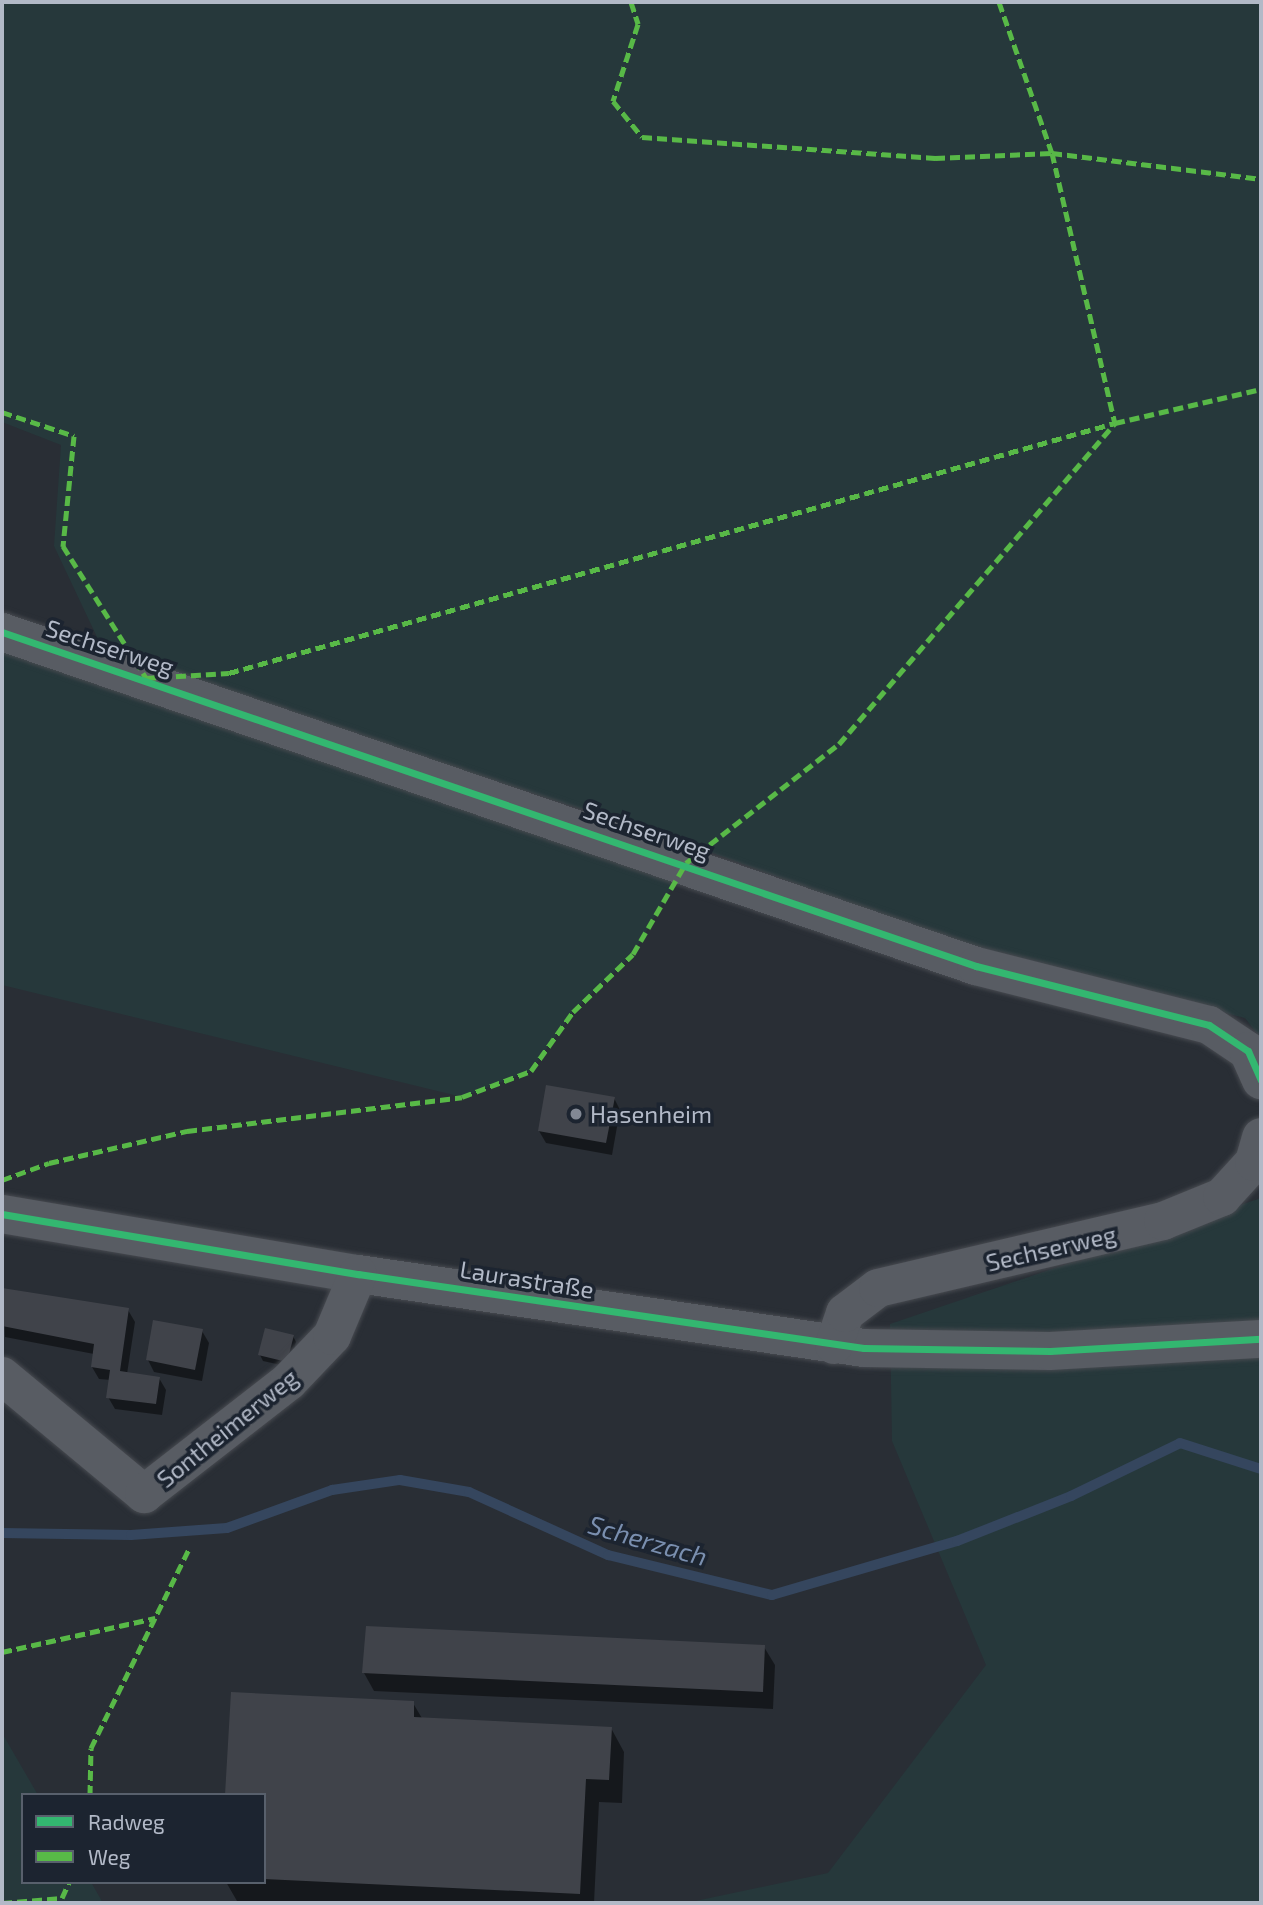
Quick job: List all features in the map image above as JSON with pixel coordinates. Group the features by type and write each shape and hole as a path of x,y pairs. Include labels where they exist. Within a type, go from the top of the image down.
{"street":[{"name":"Sechserweg","path":"2,632 976,966 1209,1025 1248,1051 1261,1080"},
{"name":"Sechserweg","path":"834,1345 845,1313 878,1288 1163,1221 1222,1197 1254,1162 1261,1138"},
{"name":"Laurastraße","path":"2,1214 358,1274 834,1345 1050,1351 1261,1339"},
{"name":"Sontheimerweg","path":"2,1376 144,1494 289,1381 332,1336 358,1274"}],"shaded area":[{"path":"2,2 1261,2 1261,1039 1245,1018 982,952 688,844 105,654 54,546 61,445 2,422"},
{"path":"2,632 686,863 633,954 573,1012 531,1071 462,1097 2,985"},
{"path":"1261,1198 1261,1903 686,1903 828,1873 986,1665 892,1441 890,1324"},
{"path":"2,1733 37,1793 21,1793 21,1884 92,1884 103,1903 2,1903"}],"building":[{"name":"Hasenheim","path":"546,1085 615,1097 606,1143 538,1131"},
{"path":"2,1288 129,1308 120,1371 160,1377 156,1404 106,1398 110,1370 91,1367 94,1344 2,1326"},
{"path":"153,1320 203,1329 195,1370 146,1360"},
{"path":"265,1328 294,1335 287,1362 258,1355"},
{"path":"366,1626 765,1645 763,1692 362,1673"},
{"path":"231,1692 414,1701 414,1717 612,1727 609,1780 586,1779 580,1894 266,1879 266,1793 225,1793"}],"waterway":[{"name":"Scherzach","path":"2,1533 131,1535 227,1528 332,1490 400,1480 469,1492 608,1555 772,1595 957,1541 1071,1496 1180,1443 1261,1469"}],"marked path":[{"path":"631,2 638,24 613,101 642,137 935,158 1052,153 1261,179"},
{"path":"999,2 1052,153 1115,423"},
{"path":"2,412 74,436 63,546 146,678 229,673 1115,423 1261,389"},
{"path":"2,1180 49,1163 187,1131 462,1097 531,1071 573,1012 633,954 686,863 839,744 1115,423"},
{"path":"90,1793 91,1748 190,1547"},
{"path":"2,1652 155,1618"},
{"path":"2,1903 62,1898 68,1884"}],"cycle path":[{"path":"2,632 976,966 1209,1025 1248,1051 1261,1080"},
{"path":"2,1214 358,1274 864,1348 1050,1351 1261,1339"}],"place":[{"name":"Hasenheim","path":"576,1114"}]}
